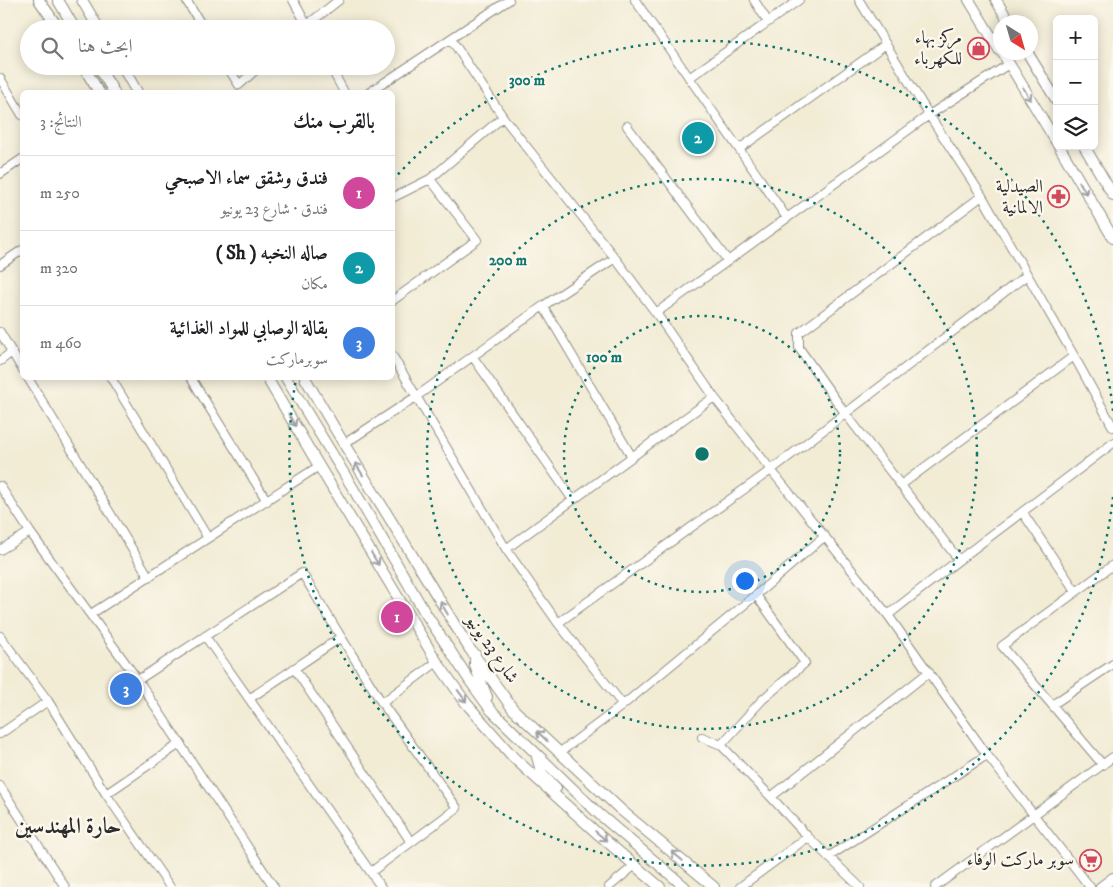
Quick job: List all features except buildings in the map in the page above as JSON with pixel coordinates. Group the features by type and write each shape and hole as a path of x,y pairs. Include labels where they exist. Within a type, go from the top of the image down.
{"street":[{"path":"39,0 53,20"},
{"path":"58,0 70,20"},
{"path":"82,0 94,20"},
{"path":"186,0 198,20"},
{"path":"293,0 303,20"},
{"path":"315,20 339,0"},
{"path":"373,90 509,0"},
{"path":"635,0 787,218"},
{"path":"754,0 768,22"},
{"path":"689,78 799,0"},
{"path":"859,0 929,115 982,196 1113,427"},
{"path":"969,0 993,39"},
{"path":"996,0 1005,15"},
{"path":"451,39 503,117 656,312 714,397 888,614 987,755 1090,887"},
{"path":"739,149 886,44"},
{"path":"1006,60 1053,137"},
{"path":"1032,60 1053,94"},
{"path":"656,312 929,115 1009,64"},
{"path":"88,75 97,90"},
{"path":"104,75 113,90"},
{"path":"127,75 136,90"},
{"path":"233,75 239,85 250,75"},
{"path":"335,75 343,90"},
{"path":"1,80 20,111"},
{"path":"395,196 430,179 503,117"},
{"path":"627,126 728,261"},
{"path":"1061,150 1113,238"},
{"path":"1086,150 1113,195"},
{"path":"0,174 20,161"},
{"path":"395,299 477,240 430,179"},
{"path":"958,560 845,413 799,348 799,334 982,196"},
{"path":"0,265 20,251"},
{"path":"344,444 417,396 543,306 615,258"},
{"path":"558,623 771,470 1027,275"},
{"path":"543,306 632,457"},
{"path":"0,332 20,366"},
{"path":"0,361 12,352"},
{"path":"901,485 1074,356"},
{"path":"473,357 573,500"},
{"path":"395,360 506,549 558,623 623,705"},
{"path":"29,380 149,577"},
{"path":"112,380 208,538"},
{"path":"192,380 267,501"},
{"path":"269,380 438,662 466,703 514,758 584,822 660,887"},
{"path":"287,380 424,611 491,710 599,814 685,887"},
{"name":"شارع 23 يونيو","path":"306,380 469,648 513,709 621,810 714,887"},
{"path":"506,549 714,397"},
{"path":"888,614 1113,443"},
{"path":"90,614 319,466"},
{"path":"0,486 30,532 138,680 274,887"},
{"path":"1023,513 1076,592"},
{"path":"0,550 30,532"},
{"path":"559,753 623,705 825,536"},
{"path":"1103,765 1002,646 1113,565"},
{"path":"138,680 302,573 382,703 457,808 371,872"},
{"path":"721,745 762,700 805,663 756,595"},
{"path":"0,636 48,701 106,794 170,887"},
{"path":"205,636 381,887"},
{"path":"249,699 341,637"},
{"path":"475,654 475,666 491,710"},
{"path":"382,703 438,662"},
{"path":"1052,705 1113,664"},
{"path":"294,668 411,842"},
{"path":"771,797 929,672"},
{"path":"0,734 48,701"},
{"path":"702,737 721,745 808,837 860,887"},
{"path":"106,794 181,743"},
{"path":"535,754 542,774 574,804 581,813 584,822"},
{"path":"828,857 987,755"},
{"path":"935,887 1113,757"},
{"path":"0,786 65,887"},
{"path":"740,887 808,837"},
{"path":"609,887 635,865"}],"place":[{"name":"مركز بهاء للكهرباء","path":"978,48"},
{"name":"صاله النخبه ( Sh )","path":"698,138"},
{"name":"الصيدلية الالمانية","path":"1059,197"},
{"name":"فندق وشقق سماء الاصبحي","path":"397,617"},
{"name":"بقالة الوصابي للمواد الغذائية","path":"126,689"},
{"name":"سوبر ماركت الوفاء","path":"1090,860"}],"district":[{"name":"حارة المهندسين","path":"68,826"}]}
